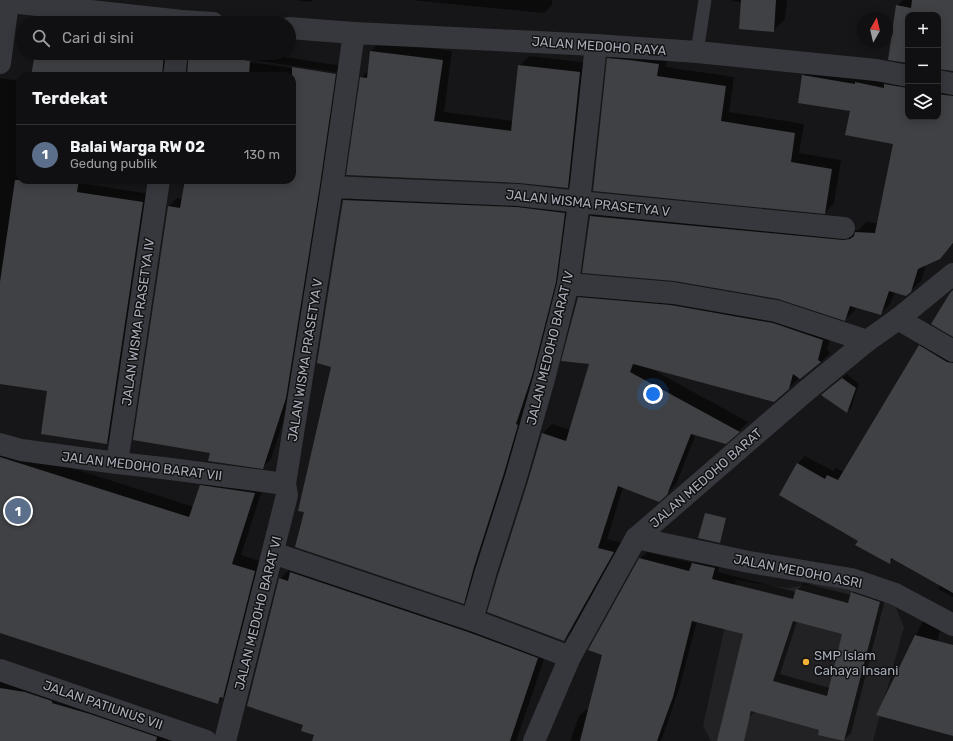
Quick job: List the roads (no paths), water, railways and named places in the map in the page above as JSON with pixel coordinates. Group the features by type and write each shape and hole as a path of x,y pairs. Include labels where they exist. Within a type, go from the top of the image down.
{"street":[{"path":"0,63 4,1 131,16"},
{"name":"JALAN MEDOHO RAYA","path":"296,29 697,52 876,70 905,75"},
{"name":"JALAN WISMA PRASETYA V","path":"285,484 332,187 354,33"},
{"name":"JALAN MEDOHO BARAT IV","path":"472,620 486,570 516,477 544,379 568,284 579,202 596,45"},
{"path":"175,72 176,60"},
{"path":"941,82 953,84"},
{"name":"JALAN WISMA PRASETYA IV","path":"117,463 158,184"},
{"name":"JALAN WISMA PRASETYA V","path":"332,187 518,195 844,228"},
{"name":"JALAN MEDOHO BARAT","path":"534,741 570,657 636,538 806,391 953,274"},
{"path":"568,284 673,293 776,311 867,341"},
{"path":"898,319 953,351"},
{"name":"JALAN MEDOHO BARAT VII","path":"0,444 21,450 285,484"},
{"name":"JALAN MEDOHO BARAT VI","path":"225,741 287,495 285,484"},
{"name":"JALAN MEDOHO ASRI","path":"636,538 749,562 851,579 895,594 953,625"},
{"path":"273,553 472,620 570,657"},
{"name":"JALAN PATIUNUS VII","path":"0,670 206,741"}],"lane":[{"path":"697,52 705,0"}],"place":[{"name":"Balai Warga RW 02","path":"18,511"},
{"name":"SMP Islam Cahaya Insani","path":"806,662"}]}
